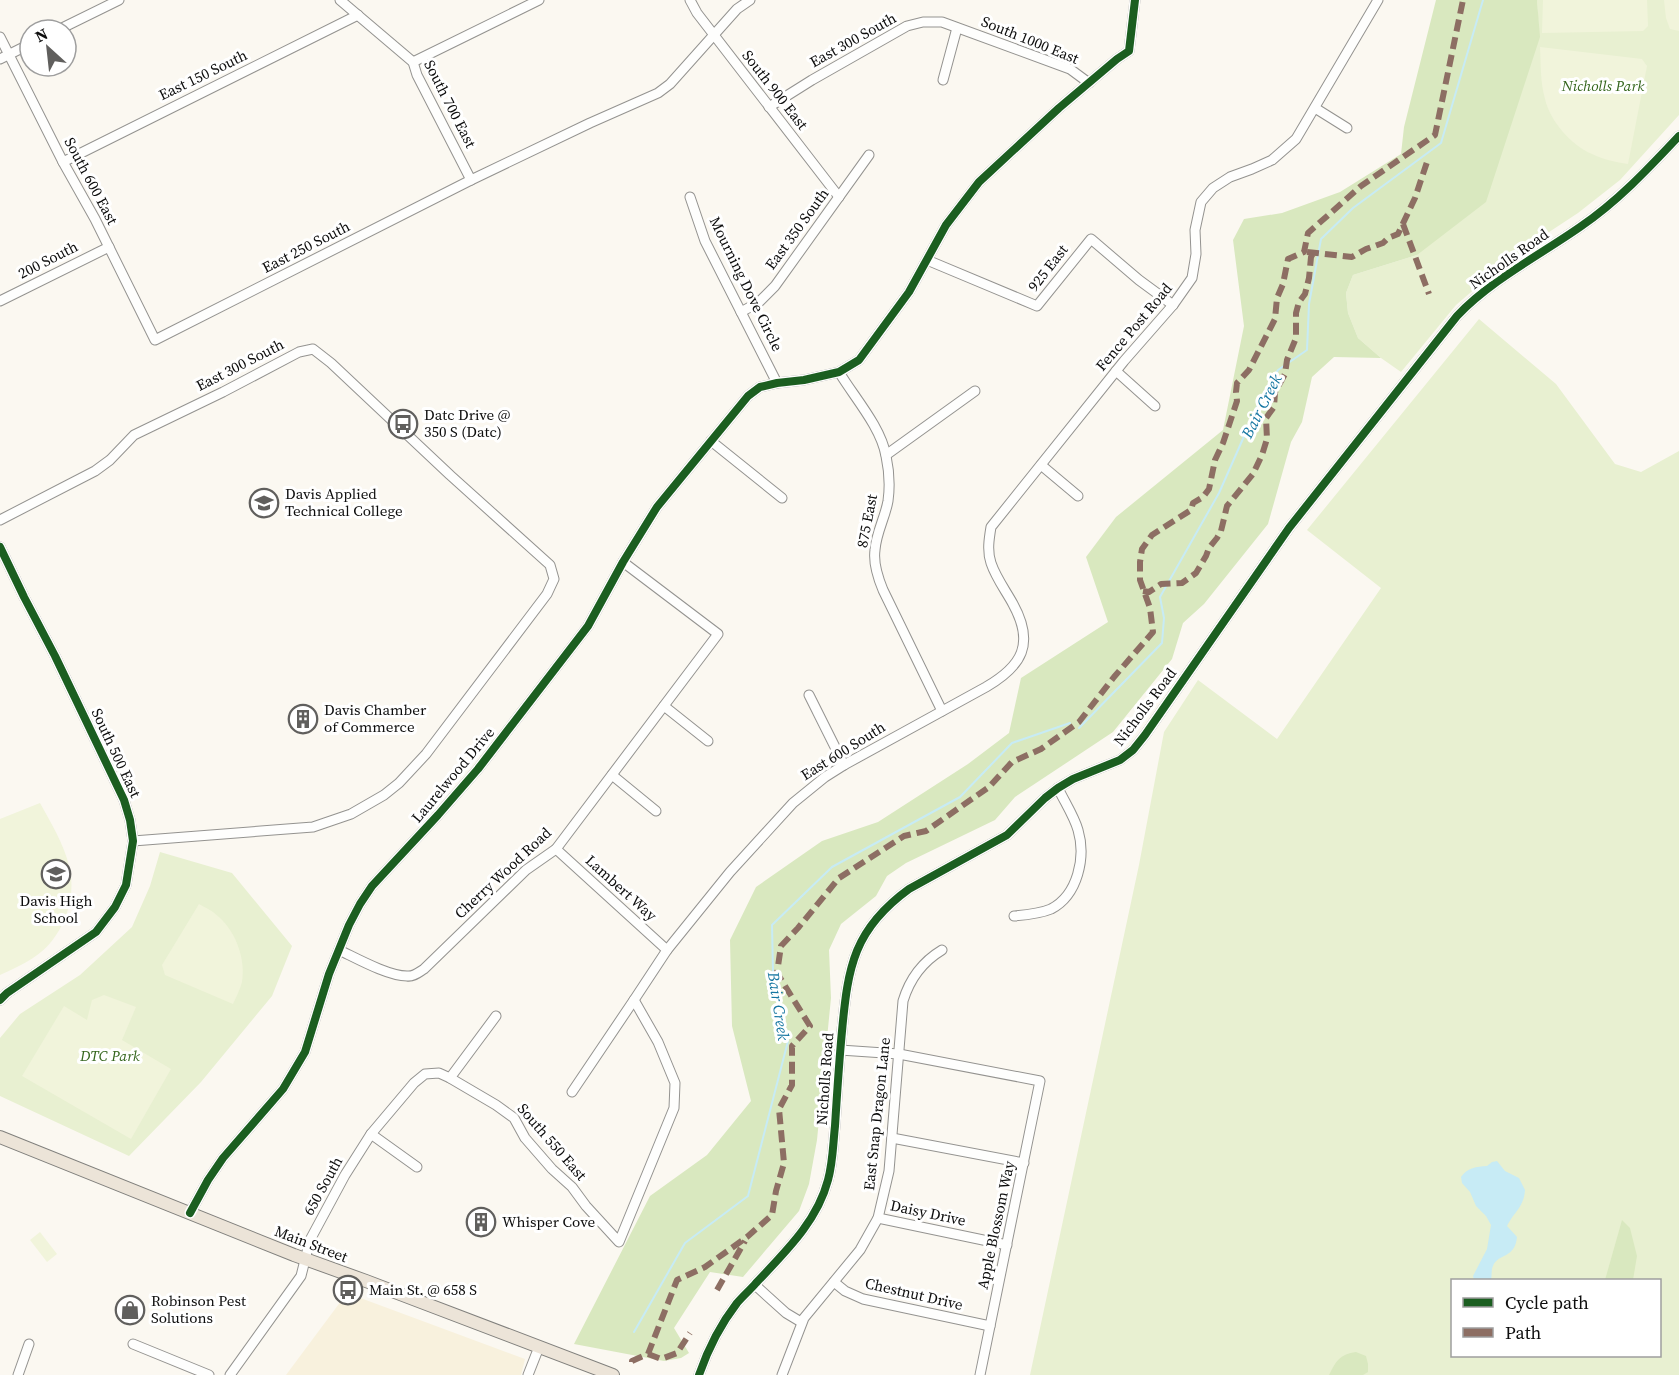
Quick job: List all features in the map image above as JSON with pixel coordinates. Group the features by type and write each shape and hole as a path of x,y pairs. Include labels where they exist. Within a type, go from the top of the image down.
{"main road":[{"name":"Main Street","path":"0,1137 305,1259 613,1375"}],"street":[{"path":"78,20 119,0"},
{"name":"South 700 East","path":"340,0 413,62 417,75 471,180"},
{"path":"413,62 539,0"},
{"name":"South 900 East","path":"690,0 697,14 839,197"},
{"path":"714,36 737,9 750,0"},
{"path":"839,372 859,360 873,342 909,292 946,225 979,182 1059,108 1129,51 1135,0"},
{"name":"Fence Post Road","path":"986,687 1014,667 1024,647 1023,626 992,563 988,545 991,527 1116,371 1173,305 1192,278 1196,254 1195,230 1201,202 1213,188 1230,177 1272,160 1296,139 1378,0"},
{"name":"East 150 South","path":"63,162 358,15"},
{"name":"East 300 South","path":"769,107 907,26 923,22 942,22 957,28"},
{"path":"943,80 957,28"},
{"name":"South 1000 East","path":"957,28 1070,69 1089,83"},
{"name":"East 250 South","path":"155,340 471,180 658,93 670,84 714,36"},
{"name":"South 600 East","path":"0,37 4,57 109,246 155,340"},
{"path":"4,57 18,50"},
{"path":"1315,108 1347,128"},
{"name":"Nicholls Road","path":"699,1375 719,1329 739,1301 804,1229 821,1202 832,1157 846,988 851,964 866,934 880,914 909,889 1007,836 1037,805 1058,788 1120,760 1138,743 1288,528 1457,316 1480,295 1580,227 1620,196 1679,136"},
{"name":"East 350 South","path":"741,312 759,302 775,286 869,155"},
{"name":"Mourning Dove Circle","path":"690,197 705,241 777,382"},
{"name":"925 East","path":"927,260 1037,306 1090,238 1139,280 1173,305"},
{"name":"200 South","path":"0,301 109,246"},
{"name":"East 300 South","path":"0,520 95,471 110,460 134,435 299,352 313,349 332,363 450,475 550,565 554,579 547,594 426,754 384,795 351,814 313,827 133,841"},
{"path":"1116,371 1155,406"},
{"name":"Laurelwood Drive","path":"190,1213 208,1179 223,1158 283,1089 305,1053 329,974 360,904 372,885 478,770 588,626 623,562 657,507 748,396 760,387 839,372"},
{"name":"875 East","path":"839,372 870,418 886,455 889,476 888,501 874,553 877,574 942,711"},
{"path":"886,455 975,391"},
{"path":"711,441 782,498"},
{"path":"1041,465 1078,496"},
{"name":"South 500 East","path":"0,547 124,800 133,841 126,885 115,907 96,932 0,1000"},
{"name":"Cherry Wood Road","path":"339,950 389,972 406,976 415,975 424,969 526,870 556,849 718,634 623,562"},
{"name":"East 600 South","path":"572,1092 667,950 730,872 793,803 844,765 986,687"},
{"path":"809,695 844,765"},
{"path":"664,706 708,741"},
{"path":"612,775 656,812"},
{"path":"1014,916 1050,909 1066,897 1075,881 1080,859 1078,832 1058,788"},
{"name":"Lambert Way","path":"556,849 667,950"},
{"name":"East Snap Dragon Lane","path":"782,1375 801,1322 807,1312 860,1250 878,1218 887,1181 900,1021 906,991 922,966 942,950"},
{"name":"South 550 East","path":"450,1078 514,1118 525,1138 552,1169 572,1186 586,1206 619,1242 674,1108 675,1083 658,1042 634,1000"},
{"path":"450,1078 496,1016"},
{"path":"840,1050 899,1054"},
{"name":"Apple Blossom Way","path":"899,1054 1040,1081 980,1375"},
{"name":"650 South","path":"230,1375 301,1276 310,1240 345,1175 371,1134 414,1083 425,1074 438,1073 450,1078"},
{"path":"371,1134 417,1167"},
{"path":"892,1138 1024,1163"},
{"name":"Daisy Drive","path":"878,1218 1006,1245"},
{"name":"Chestnut Drive","path":"834,1282 845,1291 863,1299 990,1326"},
{"path":"754,1285 786,1313 801,1322"},
{"path":"18,1375 29,1344"},
{"path":"133,1344 209,1375"},
{"path":"528,1375 539,1347"}],"shaded area":[{"path":"347,1293 525,1359 521,1375 286,1375"}],"green space":[{"path":"1436,0 1537,0 1540,37 1486,202 1417,255 1353,275 1346,293 1348,313 1358,338 1381,358 1334,357 1312,377 1302,422 1291,442 1268,524 1204,604 1183,623 1172,659 1113,732 1015,797 995,820 906,863 887,876 876,896 841,924 829,950 831,998 817,1140 809,1184 799,1211 743,1277 710,1272 674,1328 689,1353 681,1358 664,1361 574,1344 650,1196 707,1155 751,1101 732,1026 730,940 756,887 822,841 878,822 968,764 1009,733 1021,678 1108,622 1086,557 1116,517 1223,430 1244,326 1233,240 1244,219 1282,213 1340,192 1401,154 1404,127"},
{"name":"Nicholls Park","path":"1537,0 1679,0 1679,115 1620,180 1578,213 1543,236 1526,254 1477,287 1456,305 1401,372 1358,338 1348,313 1346,293 1353,275 1417,255 1539,37"},
{"path":"1543,0 1647,0 1648,26 1643,31 1542,33"},
{"path":"1664,0 1679,0 1679,31 1670,29"},
{"path":"1540,47 1642,59 1647,66 1628,164 1596,156 1584,150 1562,131 1552,116 1543,93"},
{"path":"1479,319 1556,384 1615,464 1641,472 1679,451 1679,1375 1030,1375 1139,865 1164,732 1198,680 1277,739 1381,588 1307,530"},
{"path":"40,803 67,858 71,879 69,905 60,930 52,941 33,958 0,975 0,819"},
{"name":"DTC Park","path":"160,852 232,873 292,946 272,996 201,1082 129,1156 0,1096 0,1038 20,1014 80,975 132,927 150,886"},
{"path":"199,904 225,923 235,938 241,956 243,974 233,1004 165,975 162,965"},
{"path":"104,995 136,1007 122,1040 171,1069 131,1139 22,1076 64,1006 87,1020 92,1000"},
{"path":"1622,1220 1630,1228 1637,1256 1633,1279 1605,1279"},
{"path":"40,1232 57,1254 47,1262 30,1240"},
{"path":"1356,1352 1366,1356 1368,1372 1363,1375 1329,1375 1339,1359 1346,1354"}],"water":[{"path":"1497,1161 1505,1171 1519,1178 1525,1190 1521,1205 1507,1226 1517,1237 1516,1244 1510,1252 1495,1262 1491,1279 1474,1279 1473,1276 1487,1249 1491,1225 1476,1206 1470,1192 1462,1183 1461,1177 1469,1169 1487,1166"}],"waterway":[{"name":"Bair Creek","path":"1079,728 1162,643 1164,618 1160,597 1219,493 1257,407 1278,370 1307,350 1309,304 1321,239 1353,208 1441,143 1483,0"},
{"name":"Bair Creek","path":"634,1332 685,1243 748,1196 788,1041 773,972 772,925 832,867 960,797 1012,743 1070,723"}],"marked path":[{"path":"632,1362 648,1354 677,1280 705,1267 747,1237 772,1215 784,1163 779,1109 792,1085 792,1046 810,1026 777,973 781,946 839,878 904,836 926,831 989,787 1012,762 1041,749 1079,722 1153,632 1150,608 1140,580 1142,549 1152,535 1191,510 1193,503 1203,497 1209,489 1215,460 1237,401 1237,383 1249,370 1275,319 1277,298 1283,284 1288,259 1304,252 1308,233 1361,186 1435,135 1463,0"},
{"path":"1307,252 1352,257 1398,234 1415,198 1428,159"},
{"path":"1403,224 1429,294"},
{"path":"1143,591 1149,592 1161,584 1182,583 1196,573 1221,531 1227,506 1253,474 1267,439 1266,418 1274,407 1275,392 1285,374 1287,360 1296,338 1296,313 1299,302 1305,294 1311,257 1314,252"},
{"path":"717,1290 745,1241"},
{"path":"648,1354 661,1359 677,1353 690,1333"}],"cycle path":[{"path":"190,1213 223,1158 283,1089 305,1052 329,974 360,904 372,886 478,769 588,626 623,562 657,507 748,396 760,387 839,372 859,360 909,292 946,225 979,182 1059,108 1129,51 1135,0"},
{"path":"699,1375 706,1356 731,1311 799,1236 823,1195 832,1160 847,987 857,951 865,934 876,919 909,889 1007,835 1058,788 1073,779 1120,760 1133,750 1289,528 1457,316 1500,279 1580,227 1607,206 1679,136"},
{"path":"0,547 124,800 133,841 126,885 115,907 96,932 0,1000"}],"place":[{"name":"Datc Drive @ 350 S (Datc)","path":"403,424"},
{"name":"Davis Applied Technical College","path":"264,503"},
{"name":"Davis Chamber of Commerce","path":"303,719"},
{"name":"Davis High School","path":"56,874"},
{"name":"Whisper Cove","path":"481,1222"},
{"name":"Main St. @ 658 S","path":"348,1290"},
{"name":"Robinson Pest Solutions","path":"130,1310"}]}
